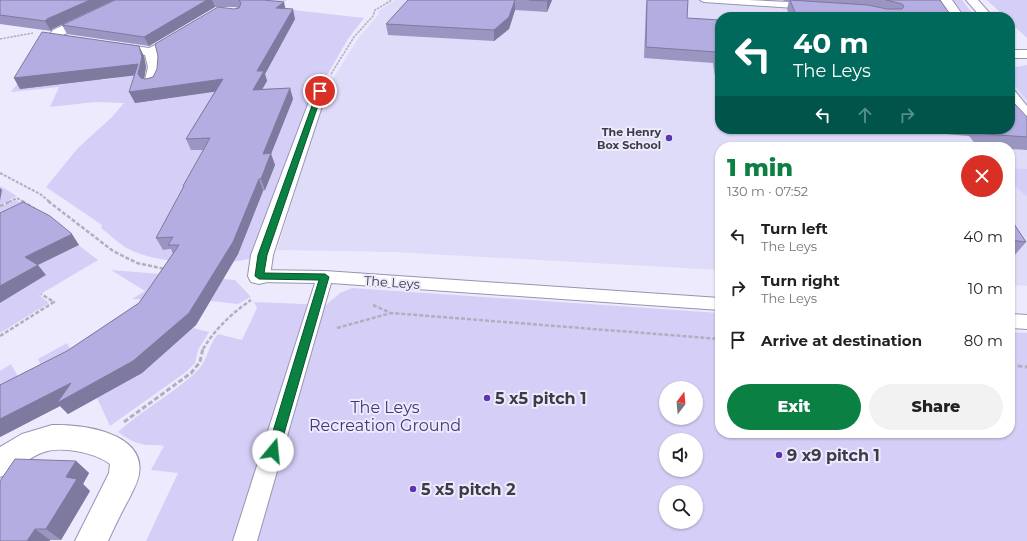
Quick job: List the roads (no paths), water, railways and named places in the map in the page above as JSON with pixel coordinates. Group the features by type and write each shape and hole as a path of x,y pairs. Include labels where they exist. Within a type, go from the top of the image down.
{"street":[{"path":"127,0 57,33 54,37 57,39 151,52 174,39"},
{"path":"946,0 954,12"},
{"path":"972,0 983,12"},
{"path":"151,52 155,67 151,84"},
{"name":"The Leys","path":"259,276 262,255 320,91"},
{"path":"0,463 28,446 44,439 63,436 80,439 109,448 120,455 126,466 124,476 91,541"}],"lane":[{"path":"704,0 818,7"},
{"path":"1015,98 1027,114"},
{"name":"The Leys","path":"259,276 325,277 715,304"},
{"path":"245,541 325,277"},
{"path":"1015,322 1027,322"}],"place":[{"name":"The Henry Box School","path":"669,138"},
{"name":"5 x5 pitch 1","path":"487,398"},
{"name":"9 x9 pitch 1","path":"779,455"},
{"name":"5 x5 pitch 2","path":"413,489"}],"park label":[{"name":"The Leys Recreation Ground","path":"385,416"}]}
